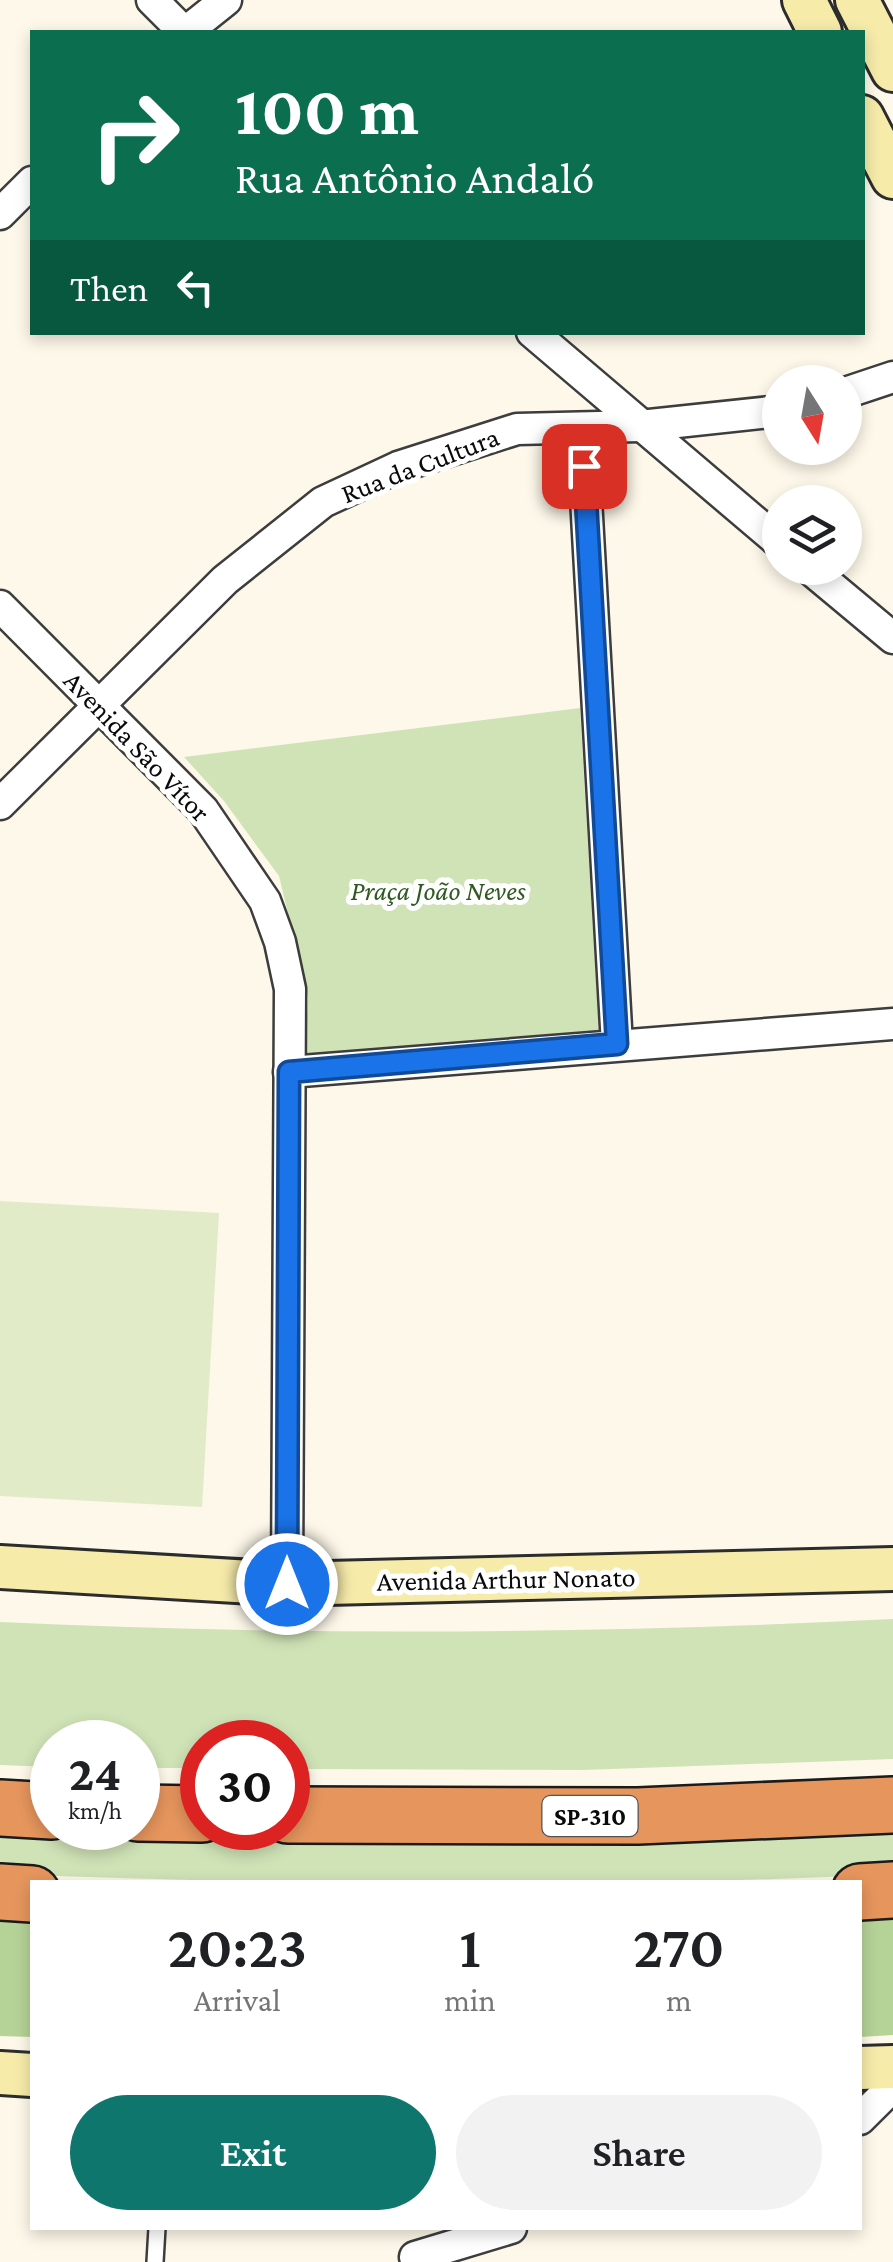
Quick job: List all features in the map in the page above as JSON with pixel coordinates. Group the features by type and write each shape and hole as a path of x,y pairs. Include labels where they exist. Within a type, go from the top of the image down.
{"highway":[{"name":"SP-310","path":"310,1815 638,1816 893,1804"},
{"path":"0,1808 30,1809"},
{"path":"862,1892 893,1890"},
{"path":"0,1892 30,1894"}],"main road":[{"path":"804,0 819,30"},
{"path":"857,0 893,70"},
{"path":"865,123 893,178"},
{"name":"Avenida Arthur Nonato","path":"0,1567 287,1584 893,1569"},
{"path":"862,2068 893,2067"},
{"path":"0,2073 30,2074"}],"street":[{"path":"152,0 183,30"},
{"path":"188,30 226,0"},
{"path":"0,214 30,184"},
{"path":"535,335 762,528"},
{"path":"862,387 893,377"},
{"name":"Rua da Cultura","path":"0,804 226,580 323,502 398,468 517,429 640,426 762,413"},
{"path":"582,428 617,1044"},
{"path":"830,585 893,638"},
{"name":"Avenida São Vítor","path":"0,606 203,810 266,901 280,942 290,989 287,1584"},
{"path":"289,1072 893,1024"},
{"path":"862,2118 893,2086"},
{"path":"408,2230 416,2260 505,2230"}],"lane":[{"path":"155,2262 157,2230"}],"green space":[{"name":"Praça João Neves","path":"580,708 599,1032 305,1055 308,997 279,876 224,801 184,757"},
{"path":"0,1201 219,1213 202,1507 0,1496"},
{"path":"893,1619 893,1759 584,1770 310,1769 310,1720 180,1720 180,1768 160,1768 160,1720 30,1720 30,1766 0,1765 0,1622 223,1630 670,1628"},
{"path":"893,1824 893,1874 745,1880 191,1880 0,1874 0,1828 30,1829 30,1850 160,1850 160,1832 180,1832 180,1850 310,1850 310,1835"},
{"path":"893,1914 893,2035 862,2037 862,1918"},
{"path":"0,1917 30,1918 30,2037 0,2036"}],"route":[{"path":"287,1584 289,1072 617,1044 584,466"}]}
